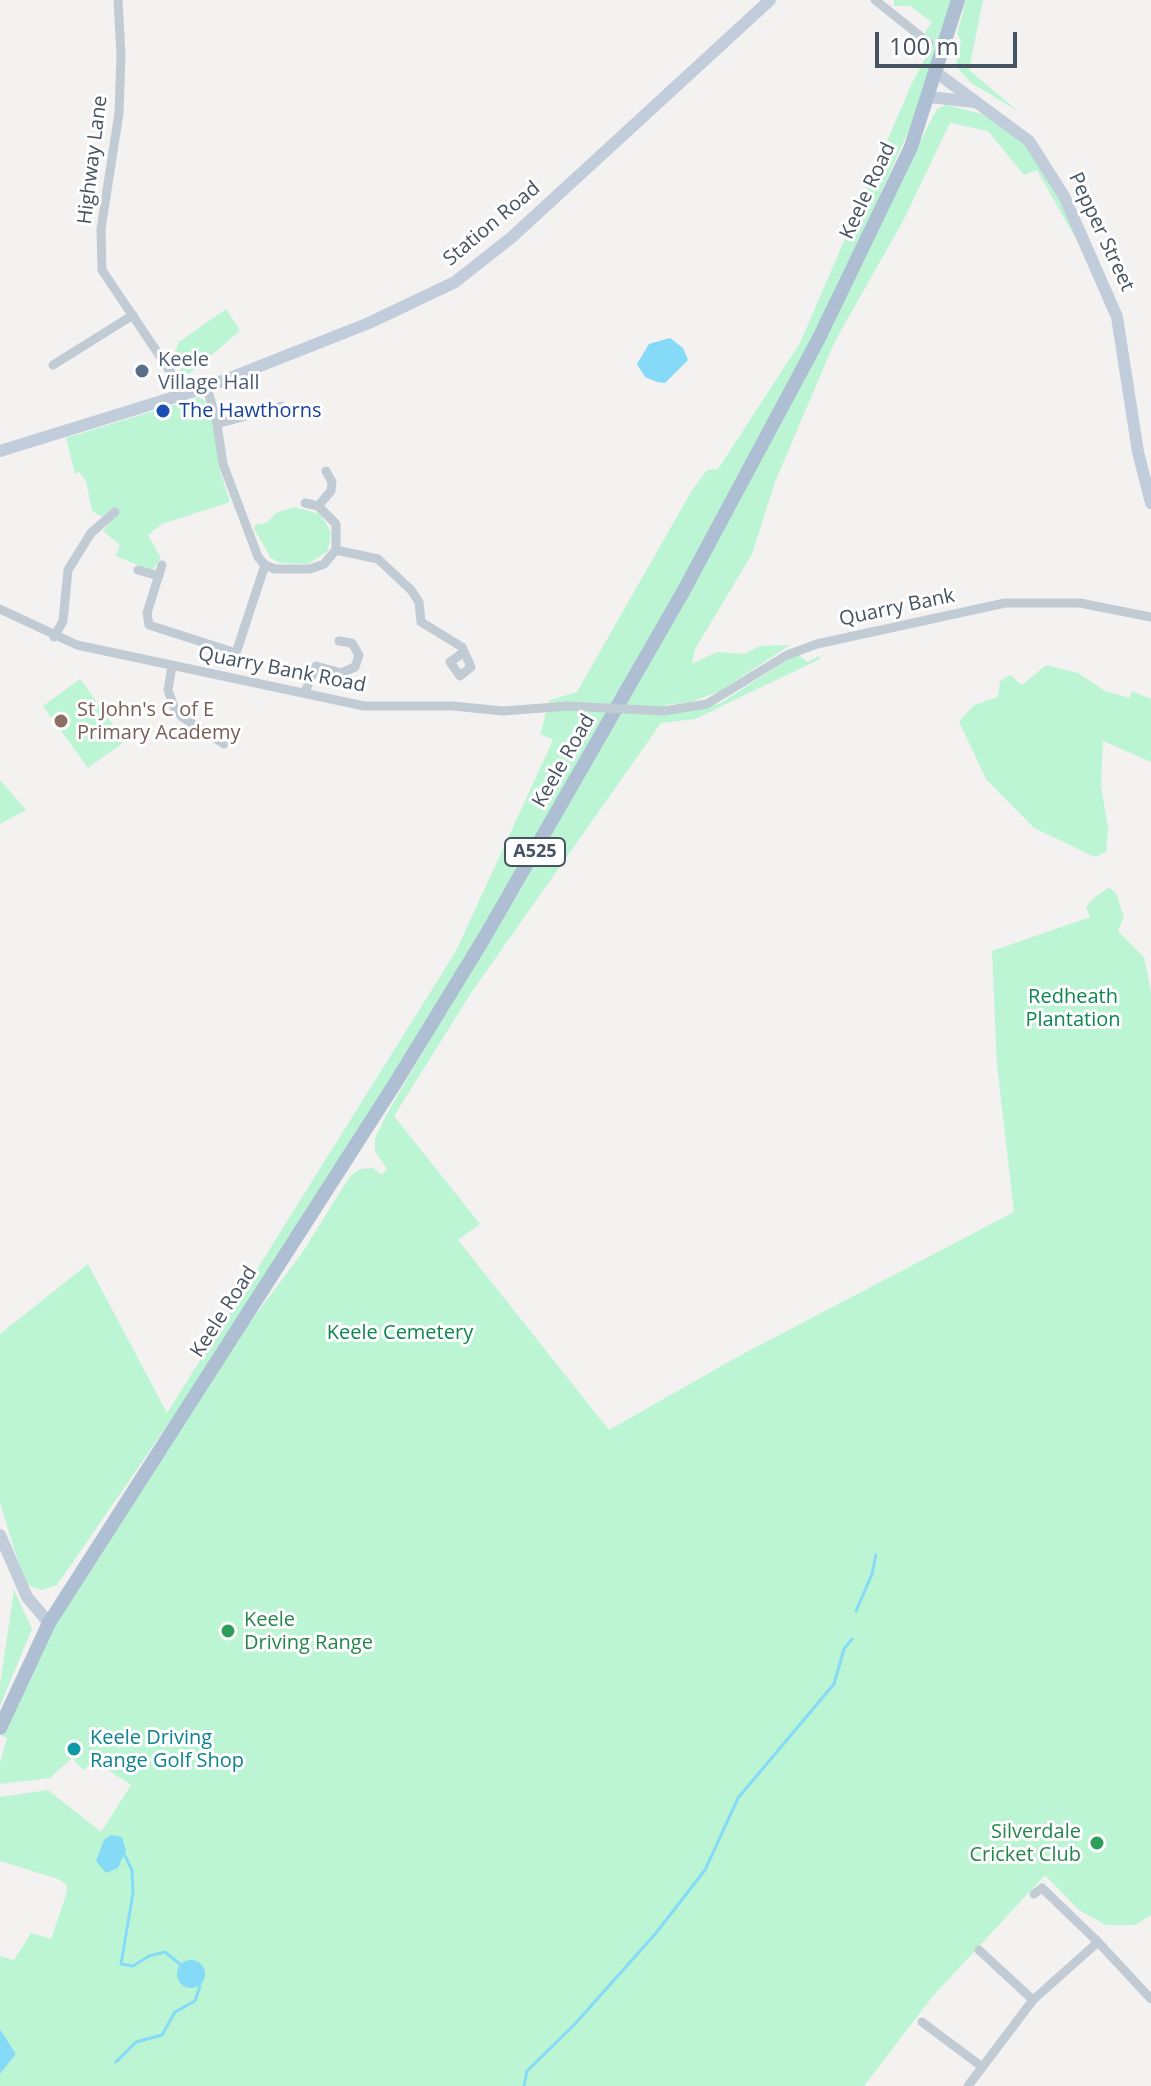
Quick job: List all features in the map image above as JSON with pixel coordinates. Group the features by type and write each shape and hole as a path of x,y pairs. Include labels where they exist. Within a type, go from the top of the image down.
{"main road":[{"name":"Keele Road","path":"0,1728 49,1623 396,1082 577,780 819,338 911,147 958,0"}],"street":[{"name":"Highway Lane","path":"118,0 121,55 119,113 101,229 102,270 186,395"},
{"name":"Station Road","path":"0,451 186,395 330,340 455,282 512,237 770,0"},
{"path":"875,0 905,19 929,43"},
{"name":"Pepper Street","path":"937,73 1029,141 1050,170 1093,256 1124,343 1138,452 1151,503"},
{"path":"929,97 978,102"},
{"path":"53,365 133,315"},
{"path":"207,387 223,464 258,557 265,565 275,569 310,569 324,564 336,550 336,524 318,506 305,503"},
{"path":"217,424 282,406"},
{"path":"318,506 331,491 332,482 326,471"},
{"path":"54,637 63,621 68,570 91,533 115,512"},
{"path":"336,550 378,559 411,590 419,602 421,622 464,652"},
{"path":"162,565 147,613 149,625 236,653 265,565"},
{"path":"138,570 159,576"},
{"name":"Quarry Bank","path":"568,706 664,711 707,704 787,655 817,644 1005,603 1080,603 1151,617"},
{"name":"Quarry Bank Road","path":"0,609 54,637 77,645 364,706 453,706 503,711 568,706"},
{"path":"305,692 316,666 341,673 355,667 359,655 352,643 339,641"},
{"path":"172,666 168,690 174,707 182,717 224,744"},
{"path":"0,1535 27,1597 49,1623"},
{"path":"1034,1894 1042,1888 1150,1994"},
{"path":"968,2086 1033,2000 1098,1942"},
{"path":"979,1950 1033,2000"},
{"path":"922,2022 981,2066"}],"green space":[{"path":"894,0 952,0 913,121 837,291 685,578 450,985 209,1365 57,1585 42,1590 34,1588 27,1583 19,1564 0,1503 0,1334 88,1264 167,1413 456,951 553,740 540,734 550,700 577,692 691,492 707,470 718,469 800,343 912,83 934,42 924,34 932,22 910,6 894,6"},
{"path":"966,0 983,0 969,70 1018,111 971,83 956,66 961,41 957,34"},
{"path":"946,105 982,114 1016,134 1047,170 1077,241 1037,170 1024,175 988,131 950,123 902,223 835,341 775,482 752,554 695,649 692,664 717,652 745,654 760,646 790,645 720,691 691,702 665,705 664,715 719,704 797,654 808,662 819,656 820,659 695,719 661,723 471,993 394,1116 480,1224 458,1240 609,1430 739,1356 1014,1212 997,1065 992,951 1090,917 1086,907 1095,897 1109,887 1116,893 1124,917 1118,931 1144,957 1151,992 1151,1915 1135,1925 1106,1925 1079,1910 1045,1875 933,1996 864,2086 0,2086 0,2074 16,2054 0,2029 0,1956 14,1960 31,1933 51,1939 67,1892 66,1884 58,1879 0,1861 0,1797 48,1790 101,1832 131,1785 94,1761 83,1770 72,1758 50,1778 0,1784 0,1763 7,1738 2,1736 48,1635 251,1321 302,1253 350,1176 360,1169 373,1168 382,1175 387,1169 375,1151 375,1138 389,1110 653,658 845,298 929,124 937,109"},
{"path":"226,309 240,331 190,373 182,375 174,356 179,342"},
{"path":"199,397 206,402 215,430 220,471 230,502 162,524 148,535 161,558 152,571 116,556 120,545 103,531 117,515 112,508 102,517 92,511 86,481 79,472 75,474 66,438"},
{"path":"294,507 320,514 331,532 328,551 308,564 281,563 271,558 254,529 256,524 267,523 276,513"},
{"path":"1046,665 1078,673 1105,691 1130,698 1132,691 1151,699 1151,762 1103,741 1101,785 1108,828 1106,852 1095,857 1034,828 986,779 959,722 974,705 998,697 1000,681 1010,675 1022,685"},
{"path":"80,679 125,741 88,768 43,706"},
{"path":"0,780 26,810 0,824"},
{"path":"14,1590 32,1629 0,1706 0,1684"}],"water":[{"path":"670,338 683,348 688,360 665,383 645,377 637,364 649,344"},
{"path":"111,1835 122,1837 126,1850 118,1868 106,1873 96,1861 104,1840"},
{"path":"191,1960 201,1964 205,1974 201,1984 191,1988 181,1984 177,1974 181,1964"},
{"path":"0,2029 16,2054 0,2074"}],"waterway":[{"path":"856,1611 872,1574 876,1555"},
{"path":"524,2086 527,2071 574,2025 656,1933 705,1870 738,1798 834,1684 844,1649 852,1639"},
{"path":"124,1854 132,1870 133,1893 121,1964 133,1966 149,1956 165,1952 181,1965"},
{"path":"116,2062 136,2042 162,2035 175,2012 195,2001 200,1986"}],"place":[{"name":"Keele Village Hall","path":"142,371"},
{"name":"The Hawthorns","path":"163,411"},
{"name":"St John's C of E Primary Academy","path":"61,721"},
{"name":"Keele Driving Range","path":"228,1631"},
{"name":"Keele Driving Range Golf Shop","path":"74,1749"},
{"name":"Silverdale Cricket Club","path":"1097,1843"}],"park label":[{"name":"Redheath Plantation","path":"1073,1008"},
{"name":"Keele Cemetery","path":"400,1333"}]}
